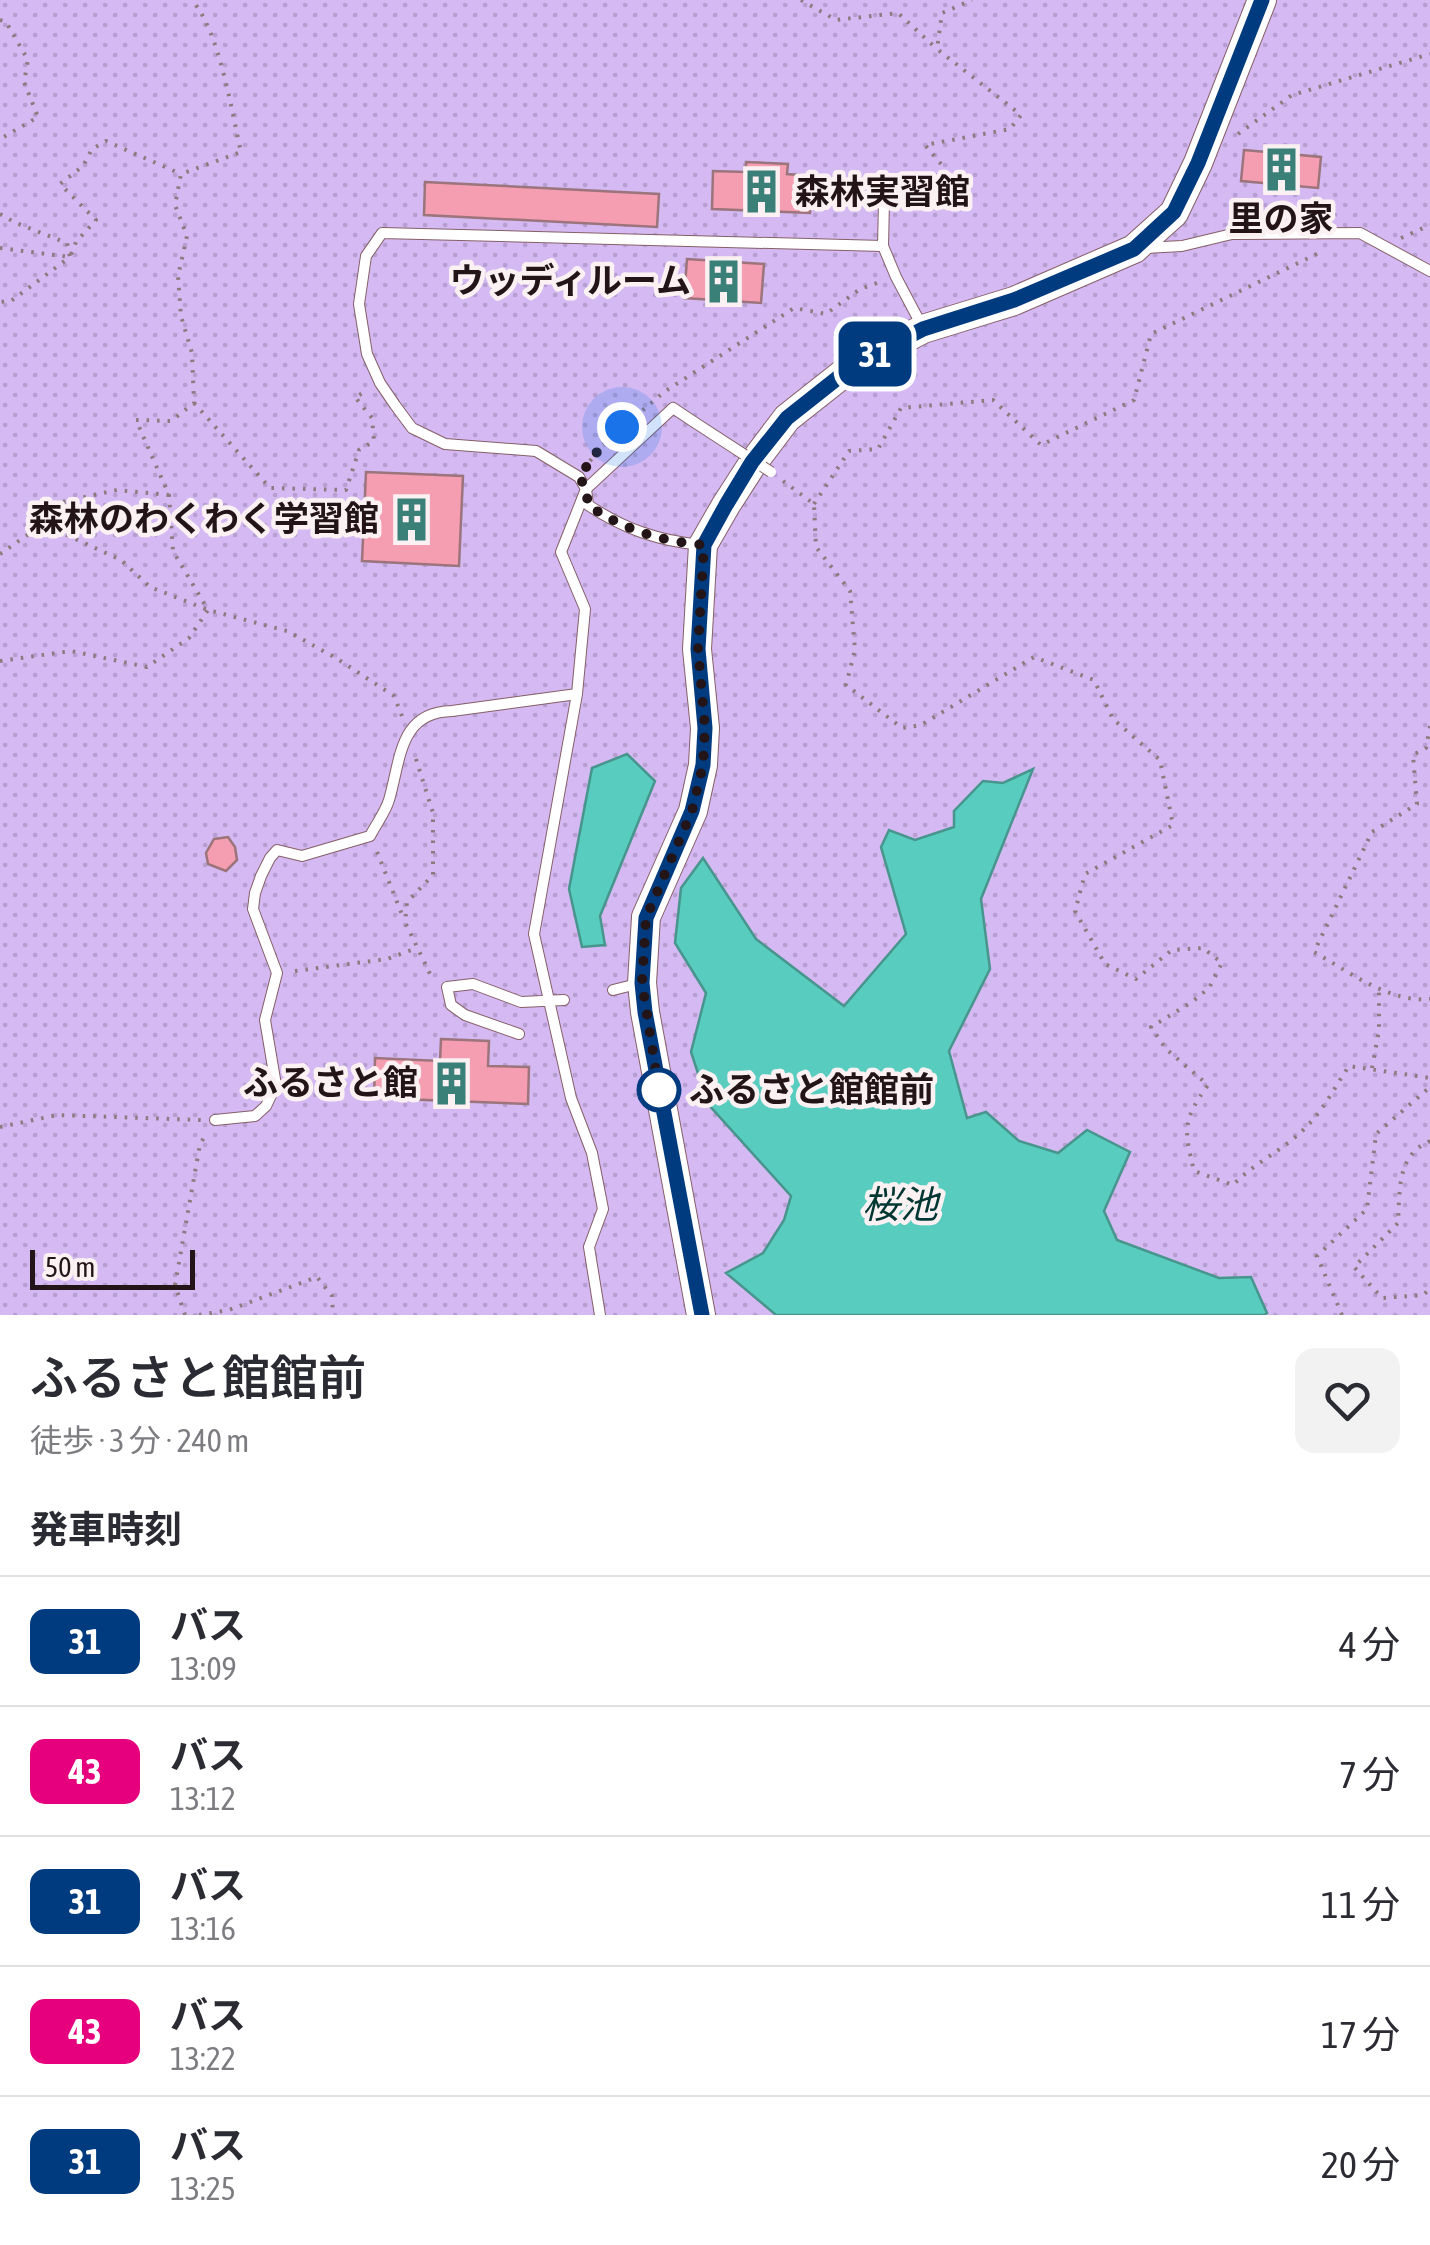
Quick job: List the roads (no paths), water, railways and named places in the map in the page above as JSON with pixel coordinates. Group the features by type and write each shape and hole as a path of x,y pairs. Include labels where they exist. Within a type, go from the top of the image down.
{"main road":[{"path":"702,1315 642,983 646,918 692,811 703,765 705,728 698,649 704,545 752,462 787,418 854,365 923,329 1014,300 1134,249 1174,212 1198,163 1262,0"}],"lane":[{"path":"923,329 883,246 884,201 879,184 926,183"},
{"path":"704,545 634,532 588,505 586,488 579,477 536,451 444,444 412,428 380,384 367,354 359,304 366,256 382,233 883,246"},
{"path":"1134,249 1182,246 1232,234 1360,233 1430,271"},
{"path":"600,1315 589,1247 603,1209 592,1153 572,1098 534,934 577,694 585,609 561,552 586,488 673,408 771,472"},
{"path":"216,1120 255,1116 266,1106 276,1084 266,1020 277,973 253,909 255,892 270,858 277,850 302,856 370,836 387,806 408,732 433,712 577,694"},
{"path":"613,990 642,983"},
{"path":"519,1034 465,1015 451,1005 447,987 473,984 521,1002 564,1000"}],"water":[{"path":"627,754 655,781 600,916 605,945 582,947 569,889 592,768"},
{"name":"桜池","path":"1033,769 981,899 990,969 949,1051 967,1118 986,1112 1019,1141 1058,1153 1087,1130 1130,1152 1104,1211 1117,1240 1219,1278 1251,1277 1267,1313 776,1315 726,1273 763,1253 784,1220 791,1196 708,1104 691,1052 706,993 675,943 681,888 703,858 756,939 844,1006 906,934 881,847 889,830 915,840 954,827 954,811 983,781 1003,783"}],"place":[{"name":"里の家","path":"1281,169"},
{"name":"森林実習館","path":"762,192"},
{"name":"ウッディルーム","path":"724,281"},
{"name":"森林のわくわく学習館","path":"412,519"},
{"name":"ふるさと館","path":"451,1083"},
{"name":"ふるさと館館前","path":"659,1090"}]}
